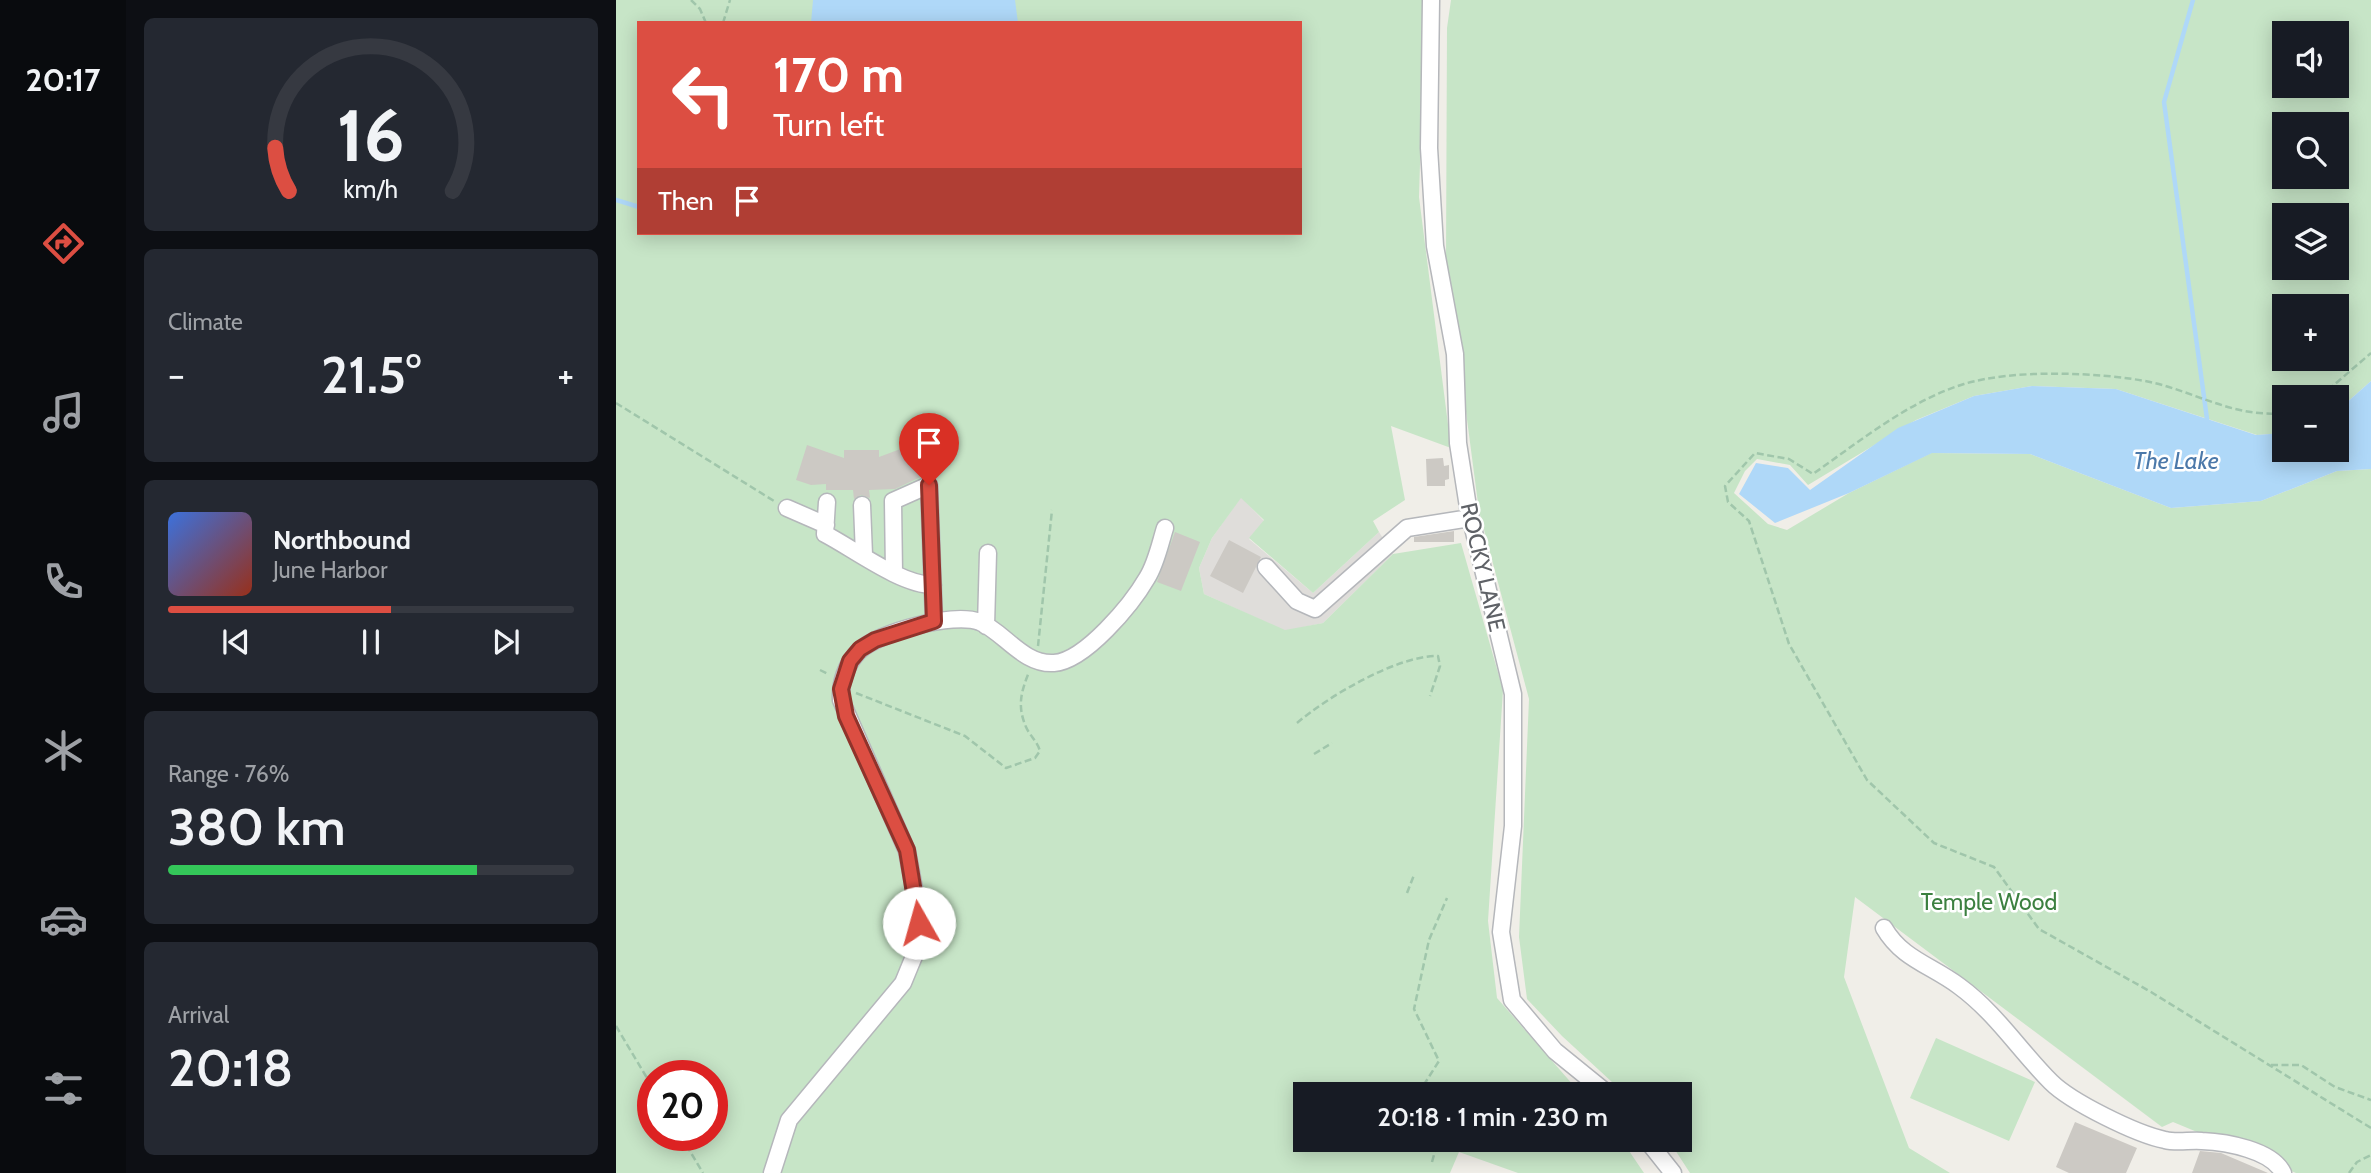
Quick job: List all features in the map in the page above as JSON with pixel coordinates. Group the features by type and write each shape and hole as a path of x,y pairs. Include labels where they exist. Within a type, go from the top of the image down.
{"street":[{"name":"ROCKY LANE","path":"1431,0 1429,148 1436,246 1455,354 1458,443 1471,518 1513,694 1513,826 1501,932 1512,1000 1555,1051 1593,1082"},
{"path":"894,573 893,502 929,485 934,621"},
{"path":"827,502 825,534 894,573 921,585 933,585"},
{"path":"862,506 864,555"},
{"path":"787,508 826,525"},
{"path":"1266,567 1297,601 1315,609 1407,528 1471,518"},
{"path":"772,1173 789,1120 903,983 917,949 918,910 907,850 841,700 842,680 850,661 860,649 875,640 934,621 956,619 981,622 1009,645 1034,657 1053,663 1073,658 1114,622 1148,577 1165,528"},
{"path":"986,626 988,554"},
{"path":"1884,928 1894,944 1908,957 1958,985 2001,1023 2052,1084 2110,1119 2165,1140 2233,1145 2272,1159 2283,1173"},
{"path":"1656,1152 1672,1173"}],"path":[{"path":"691,0 700,9 705,21"},
{"path":"724,21 730,0"},
{"path":"2334,385 2371,353"},
{"path":"2272,411 2228,409 2150,382 2060,374 2022,375 1965,383 1922,401 1813,474 1789,459 1755,453 1725,486 1728,502 1749,521 1789,644 1867,780 1934,843 1994,867 2039,929 2151,992 2371,1128"},
{"path":"616,403 787,508"},
{"path":"820,670 842,680 860,697 896,708 965,736 1006,768 1035,758 1040,751 1037,741 1026,729 1019,699 1041,637 1052,510"},
{"path":"1297,723 1315,708 1388,670 1427,656 1438,656 1440,666 1430,695"},
{"path":"1314,754 1332,743"},
{"path":"1407,892 1414,875"},
{"path":"1426,1082 1439,1061 1414,1009 1429,940 1447,898"},
{"path":"616,1026 637,1061"},
{"path":"2268,1065 2301,1065 2335,1087 2371,1100"},
{"path":"690,1151 704,1173"},
{"path":"1432,1162 1435,1152"},
{"path":"2349,1173 2357,1162 2371,1155"}],"shaded area":[{"path":"1241,497 1264,521 1249,539 1313,593 1379,532 1393,554 1323,623 1285,631 1204,594 1199,568 1212,538"}],"green space":[{"path":"616,0 1425,0 1419,197 1451,448 1391,426 1405,500 1373,521 1379,532 1313,593 1249,538 1264,520 1241,498 1212,538 1199,568 1204,594 1285,630 1323,623 1393,554 1461,543 1503,690 1488,921 1497,998 1570,1082 1293,1082 1293,1152 1459,1152 1450,1173 616,1173"},
{"name":"Temple Wood","path":"1451,0 2371,0 2371,381 2349,400 2349,385 2272,385 2272,434 2257,435 2116,389 2032,386 1974,396 1916,420 1808,485 1790,465 1757,459 1745,471 1734,493 1768,524 1787,530 1849,493 1931,453 2030,454 2171,508 2261,501 2337,471 2371,469 2371,1173 2296,1173 2173,1122 2162,1127 1855,897 1844,977 1909,1148 1950,1173 1690,1173 1676,1152 1692,1152 1692,1082 1612,1082 1527,999 1519,937 1529,699 1479,511 1446,259 1447,28"},
{"path":"1936,1038 2035,1082 2009,1141 1910,1098"},
{"path":"1459,1152 1630,1152 1644,1173 1518,1173"}],"water":[{"path":"813,0 1015,0 1018,21 811,21"},
{"name":"The Lake","path":"2371,381 2371,469 2337,471 2261,501 2171,508 2030,454 1932,453 1849,493 1775,523 1739,494 1756,463 1788,468 1810,490 1898,428 1974,396 2032,386 2116,389 2256,435 2272,434 2272,462 2349,462 2349,400"}],"building":[{"path":"930,438 943,472 925,475 895,489 869,490 870,498 861,495 854,499 853,490 826,490 826,484 811,485 796,480 807,445 844,458 844,450 879,450 879,457"},
{"path":"1443,458 1444,466 1449,465 1449,479 1445,480 1445,486 1427,486 1426,459"},
{"path":"1454,531 1454,542 1414,542 1414,537"},
{"path":"1175,532 1200,542 1181,591 1157,582"},
{"path":"1229,540 1261,557 1243,593 1210,576"},
{"path":"2075,1122 2137,1148 2126,1173 2069,1173 2056,1167"},
{"path":"2200,1151 2221,1153 2268,1173 2192,1173"}],"waterway":[{"path":"2193,0 2164,102 2207,419"},
{"path":"616,200 637,206"}],"route":[{"path":"919,923 907,850 846,716 841,689 850,661 860,649 875,640 934,621 929,485"}]}
